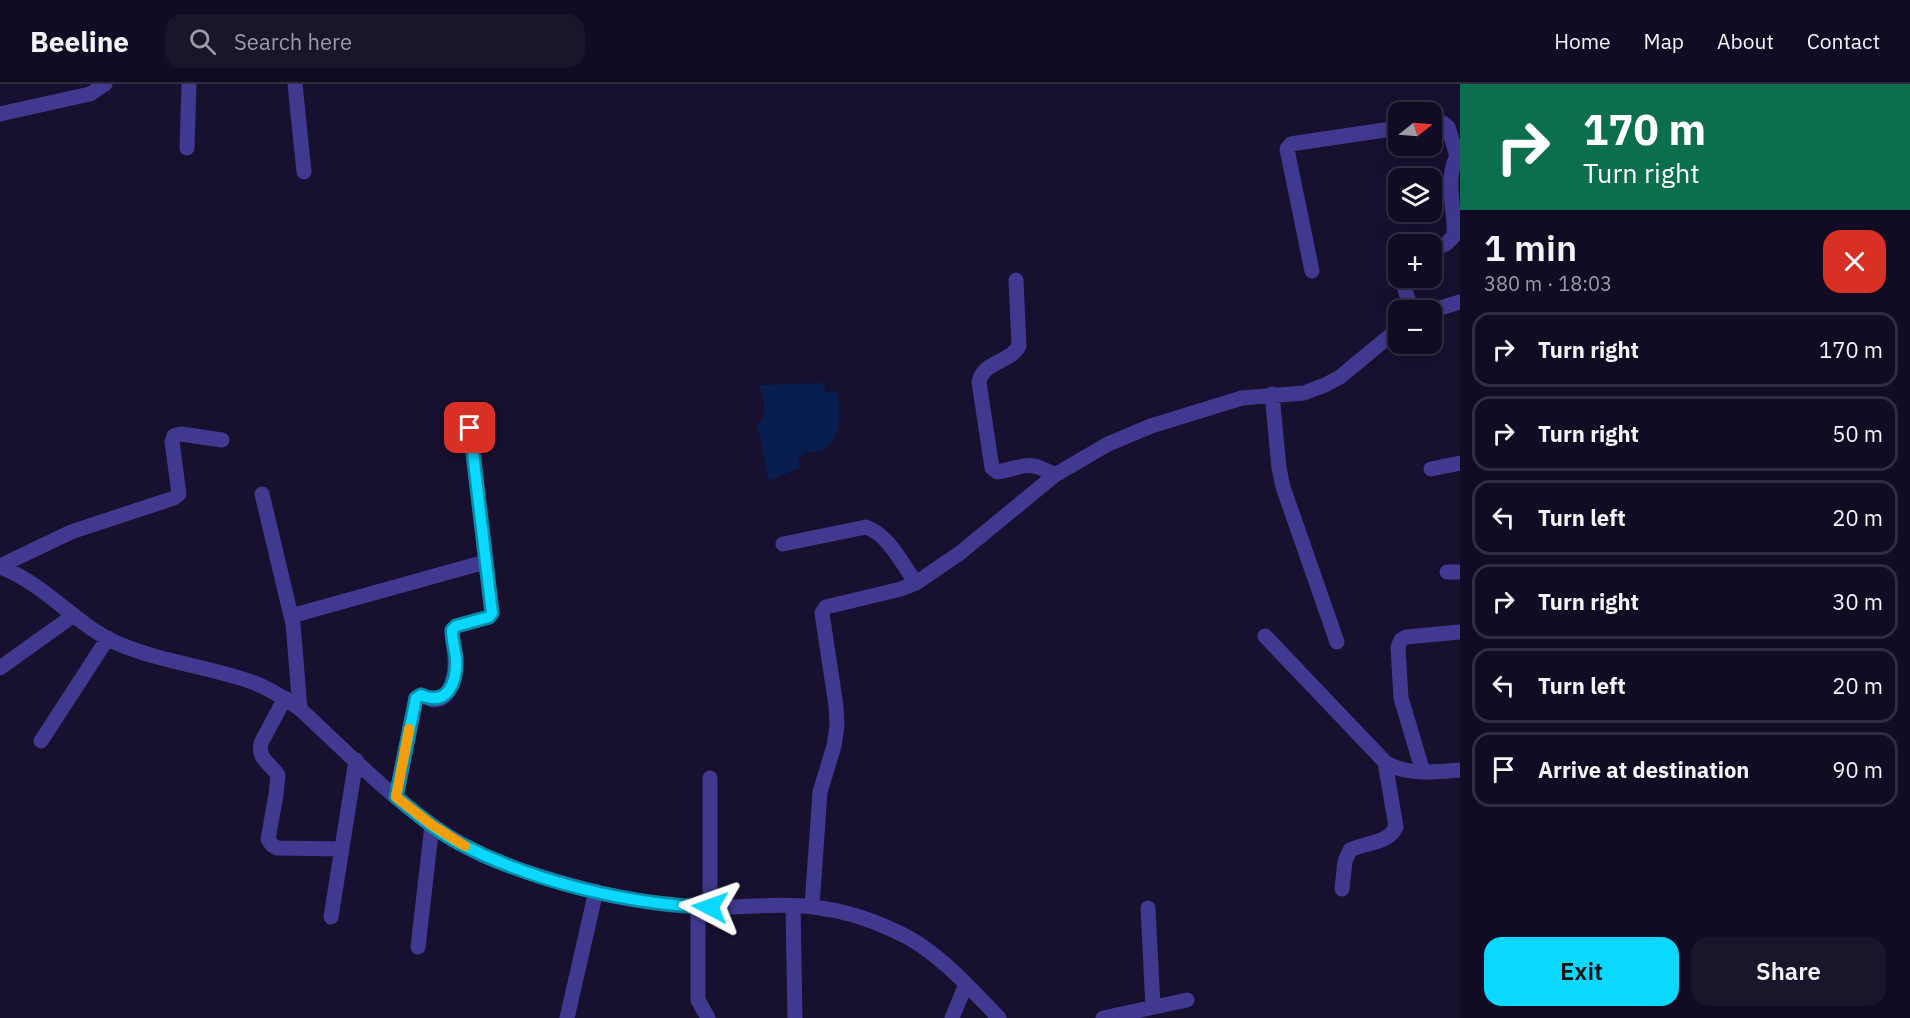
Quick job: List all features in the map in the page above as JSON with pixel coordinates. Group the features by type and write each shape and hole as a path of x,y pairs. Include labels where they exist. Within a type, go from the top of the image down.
{"street":[{"path":"0,114 90,94 105,84"},
{"path":"187,148 189,84"},
{"path":"295,84 304,172"},
{"path":"1442,123 1448,127 1458,154 1451,169 1450,190 1455,225 1454,236 1442,245"},
{"path":"1312,271 1287,149 1291,144 1388,129"},
{"path":"1016,280 1019,346 1015,353 986,369 980,375 979,382 992,468 997,472 1024,465 1034,465 1055,475"},
{"path":"1442,308 1460,302"},
{"path":"812,906 820,792 834,746 837,726 822,613 826,607 901,589 916,583 960,553 1055,475 1108,444 1151,426 1242,398 1304,393 1325,385 1340,377 1388,337"},
{"path":"1272,394 1283,488 1337,642"},
{"path":"396,797 416,698 421,695 434,700 441,698 452,685 455,674 456,660 452,630 456,626 489,617 492,613 470,428"},
{"path":"0,567 71,531 174,498 178,494 171,442 174,436 181,434 222,440"},
{"path":"1431,469 1460,464"},
{"path":"262,494 291,616 296,645 300,709"},
{"path":"783,544 866,527 875,530 884,538 916,583"},
{"path":"291,616 485,562"},
{"path":"0,567 17,573 33,583 93,630 108,638 154,656 253,682 285,698 396,797 457,842 490,858 544,877 646,902 704,907 812,906 853,915 897,931 930,953 966,984 999,1018"},
{"path":"0,668 74,615"},
{"path":"1423,772 1401,698 1398,647 1401,640 1406,637 1460,632"},
{"path":"1265,636 1385,762 1396,768 1423,772 1460,770"},
{"path":"41,741 108,638"},
{"path":"285,698 261,743 260,750 264,762 278,775 268,839 272,846 278,848 342,849"},
{"path":"331,917 356,760"},
{"path":"1342,889 1345,861 1350,850 1388,838 1396,827 1385,762"},
{"path":"708,1018 698,1000 710,778"},
{"path":"418,947 432,825"},
{"path":"567,1018 596,891"},
{"path":"793,906 795,1018"},
{"path":"1148,908 1153,1007"},
{"path":"952,1018 966,984"},
{"path":"1103,1018 1187,1000"}],"water":[{"path":"823,383 826,392 837,391 839,423 835,437 822,450 805,452 798,460 801,468 769,480 757,424 763,420 764,400 759,385"}],"slow traffic":[{"path":"409,729 396,797 432,825 465,846"}],"route":[{"path":"470,428 492,613 489,617 456,626 452,630 456,660 455,674 447,692 441,698 434,700 421,695 416,698 396,797 457,842 490,858 535,874 646,902 710,907"}]}
